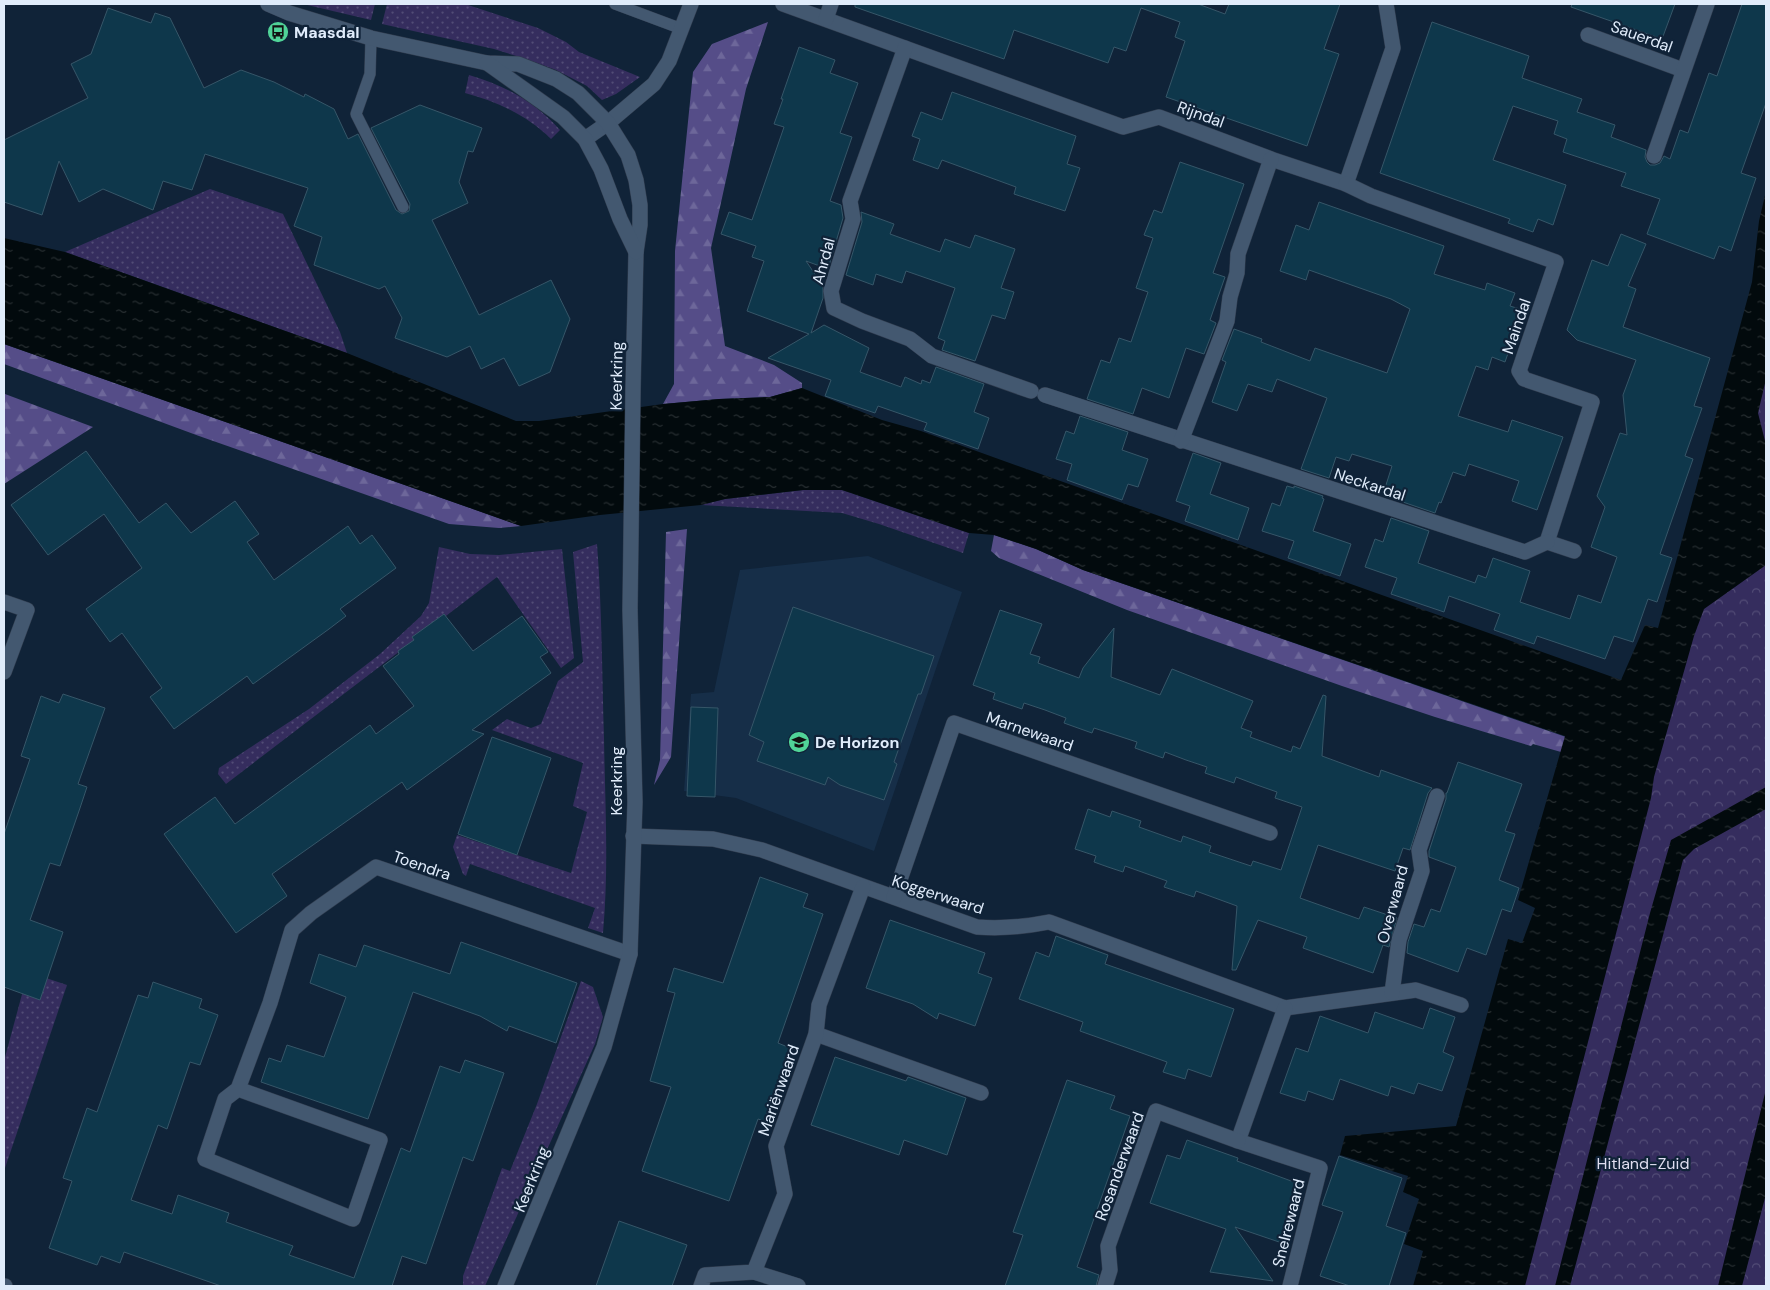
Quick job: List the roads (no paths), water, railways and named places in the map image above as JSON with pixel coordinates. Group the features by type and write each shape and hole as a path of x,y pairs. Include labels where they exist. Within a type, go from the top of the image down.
{"street":[{"name":"Keerkring","path":"268,4 289,13 371,38 487,63 518,64 556,80 578,94 608,123 628,155 636,180 640,205 640,225 636,252 633,390 630,610 635,802 630,954 604,1047 505,1286"},
{"path":"585,139 608,123 654,84 668,62 691,4"},
{"name":"Rijndal","path":"782,4 1123,127 1159,117 1271,159 1346,184"},
{"path":"826,19 831,4"},
{"path":"1346,184 1393,48 1386,4"},
{"name":"Sauerdal","path":"1654,156 1707,4"},
{"name":"Sauerdal","path":"1588,35 1683,70"},
{"name":"Ahrdal","path":"906,48 850,201 853,219 831,291 834,308 910,339 932,356 1038,393"},
{"name":"Keerkring","path":"487,63 563,117 585,139 601,168 620,219 636,252"},
{"path":"1181,440 1227,321 1230,297 1237,272 1238,254 1271,159"},
{"name":"Maindal","path":"1346,184 1371,196 1556,262 1519,371 1524,379 1592,402 1548,542"},
{"name":"Neckardal","path":"1038,393 1524,552 1548,542"},
{"path":"1548,542 1574,551"},
{"path":"4,602 27,610 4,672"},
{"name":"Marnewaard","path":"894,898 954,723 1270,833"},
{"name":"Overwaard","path":"1392,993 1399,940 1422,871 1419,850 1437,796"},
{"name":"Koggerwaard","path":"633,836 713,839 754,848 977,927 1003,929 1049,922 1286,1008"},
{"name":"Toendra","path":"238,1088 380,1140 353,1219 205,1159 225,1099 238,1088 270,1003 292,930 311,913 376,867 630,954"},
{"name":"Mariënwaard","path":"754,1272 785,1194 776,1146 816,1034 818,1005 863,887"},
{"path":"1238,1141 1286,1008 1416,990 1461,1005"},
{"name":"Mariënwaard","path":"816,1034 981,1093"},
{"name":"Rosanderwaard","path":"1105,1286 1110,1270 1108,1246 1156,1111 1320,1168"},
{"name":"Snelrewaard","path":"1290,1286 1320,1168"},
{"path":"700,1286 705,1275 754,1272 798,1286"}],"lane":[{"path":"615,4 682,29"},
{"path":"371,38 370,74 356,114 403,208"}],"water":[{"path":"1766,191 1766,379 1758,413 1766,445 1766,565 1704,609 1694,636 1654,777 1651,798 1525,1286 1413,1286 1423,1251 1404,1244 1419,1199 1403,1192 1408,1176 1340,1155 1345,1136 1456,1126 1508,939 1522,943 1535,908 1518,900 1565,736 1083,570 1036,549 994,535 969,533 842,490 803,490 725,499 701,505 600,515 521,526 4,344 4,238 65,252 347,353 516,421 539,421 663,404 770,397 802,388 882,420 921,431 1621,680 1645,625 1658,628 1752,282 1759,221"},
{"path":"1766,787 1766,809 1694,849 1683,860 1570,1286 1555,1286 1650,913 1671,840"},
{"path":"1766,1089 1766,1194 1742,1286 1718,1286"}],"place":[{"name":"Maasdal","path":"278,32"},
{"name":"De Horizon","path":"799,742"}],"park label":[{"name":"Hitland-Zuid","path":"1643,1163"}]}
